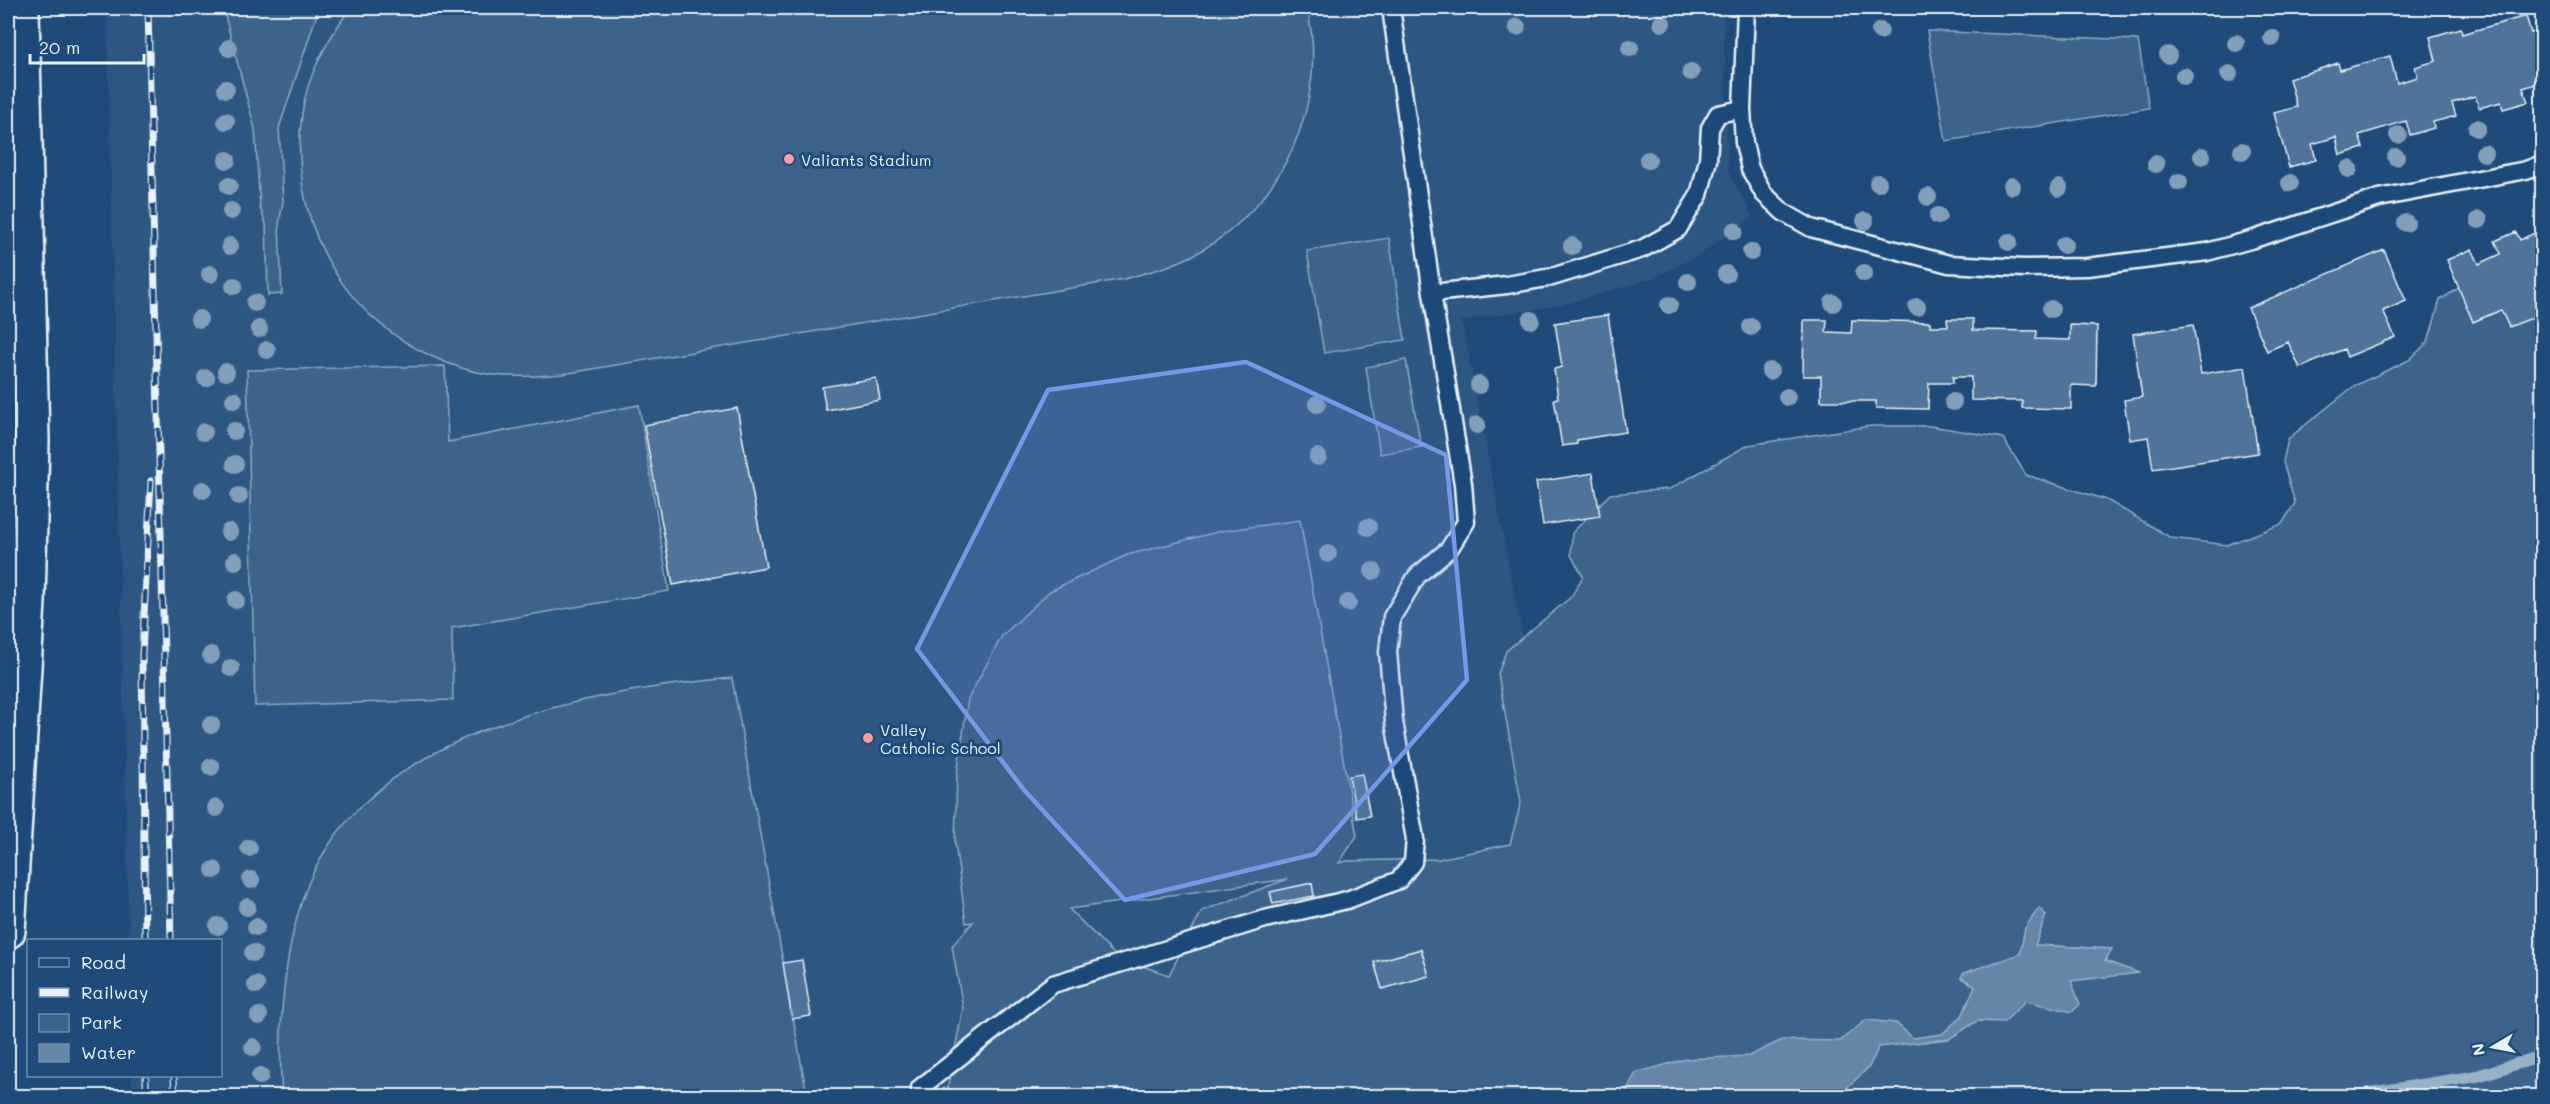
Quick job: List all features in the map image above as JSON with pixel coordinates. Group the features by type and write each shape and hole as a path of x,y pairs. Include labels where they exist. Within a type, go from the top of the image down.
{"main road":[{"path":"8,931 28,602 32,440 22,8"}],"lane":[{"path":"920,1088 1053,984 1265,919 1347,900 1400,880 1413,862 1415,839 1392,699 1388,652 1392,617 1417,576 1449,549 1466,522 1463,484 1432,293 1391,8"},
{"path":"1746,8 1742,109 1744,143 1750,169 1764,194 1783,212 1811,228 1949,264 2024,268 2088,267 2207,252 2379,198 2526,170 2542,164"},
{"path":"1432,293 1542,279 1641,249 1678,229 1699,195 1708,160 1710,128 1718,114 1742,109"}],"highlighted area":[{"path":"1246,362 1446,455 1467,680 1315,854 1125,900 1024,790 917,649 1048,390"}],"shaded area":[{"name":"Valley Catholic School","path":"107,8 1723,8 1728,171 1753,217 1699,255 1654,278 1565,304 1462,321 1594,1012 1139,1096 133,1096 132,1077 222,1077 222,939 129,939"}],"green space":[{"path":"223,8 319,8 279,128 283,201 279,225 282,294 268,295 266,224 260,208 255,129"},
{"name":"Valiants Stadium","path":"350,8 1307,8 1312,44 1311,79 1305,115 1292,148 1275,180 1253,209 1227,233 1197,253 1170,265 1124,279 563,374 506,376 480,373 451,364 431,356 398,337 369,314 345,287 326,257 312,224 303,188 300,152 302,114 314,71 334,32"},
{"path":"1927,31 2138,40 2149,108 1946,141"},
{"path":"1389,238 1405,340 1324,353 1307,251"},
{"path":"2465,284 2494,284 2542,304 2542,1096 946,1096 963,1008 952,946 973,922 966,923 955,843 957,774 968,699 1002,636 1050,591 1127,555 1221,531 1300,520 1357,836 1339,863 1439,859 1510,844 1521,802 1498,674 1506,651 1571,597 1583,576 1571,555 1572,533 1610,494 1670,489 1748,445 1871,426 1931,426 2003,438 2026,475 2107,500 2171,538 2227,545 2282,524 2295,503 2283,462 2288,439 2354,386 2409,360 2428,342 2440,300","holes":["1288,879 1202,911 1169,975 1118,958 1069,909","2046,915 2035,945 2111,949 2105,961 2114,964 1974,989 1976,986 1961,978 1964,973 2021,954 2025,928"]},
{"path":"1406,360 1421,447 1380,454 1366,367"},
{"path":"445,366 448,442 639,405 669,591 452,628 453,700 255,706 247,370"},
{"path":"732,678 806,1090 801,1096 282,1096 282,1011 285,980 296,921 315,869 347,821 390,782 440,750 496,726 556,707 616,694"}],"water":[{"path":"2039,908 2046,915 2035,945 2112,949 2105,961 2139,973 2071,981 2080,1004 2072,1012 2026,1001 2004,1022 1977,1021 1949,1039 1879,1047 1869,1067 1838,1096 1623,1096 1636,1073 1686,1059 1749,1056 1782,1040 1840,1041 1866,1020 1896,1023 1913,1038 1942,1034 1962,1016 1975,986 1961,977 1964,973 2020,954 2025,928"}],"building":[{"path":"2526,16 2531,33 2542,30 2542,82 2523,88 2528,102 2503,109 2501,102 2479,108 2475,96 2452,103 2456,116 2433,122 2434,128 2410,135 2406,121 2359,135 2363,148 2340,155 2336,137 2312,144 2316,160 2289,167 2274,113 2297,107 2289,79 2338,63 2340,70 2390,56 2397,83 2418,77 2415,67 2436,61 2430,37 2461,28 2462,34"},
{"path":"2541,230 2542,314 2509,327 2501,310 2473,322 2447,260 2472,249 2479,264 2501,254 2495,241 2516,232 2520,240"},
{"path":"2384,250 2406,301 2383,311 2395,337 2347,357 2344,349 2300,368 2288,342 2267,351 2248,308"},
{"path":"1608,315 1626,432 1577,440 1577,444 1562,446 1554,399 1558,398 1554,369 1562,367 1555,323"},
{"path":"1947,319 1973,319 1973,330 2037,331 2036,339 2070,340 2070,325 2097,326 2096,386 2071,385 2071,409 2022,408 2022,401 1971,400 1971,377 1953,377 1953,383 1929,383 1928,409 1876,408 1876,401 1821,401 1821,376 1803,376 1804,320 1827,320 1826,332 1851,333 1852,320 1930,322 1930,326 1948,326"},
{"path":"2193,325 2201,374 2245,367 2258,453 2153,469 2148,437 2130,440 2124,400 2142,397 2133,334"},
{"path":"876,378 880,400 826,410 822,387"},
{"path":"737,408 766,567 673,585 644,425"},
{"path":"1593,473 1600,516 1543,525 1536,482"},
{"path":"1362,774 1370,816 1357,818 1349,776"},
{"path":"1312,883 1314,896 1273,904 1270,892"},
{"path":"1421,949 1429,976 1382,989 1374,962"},
{"path":"802,960 811,1016 792,1019 783,963"}],"waterway":[{"path":"2352,1096 2477,1076 2542,1056"}],"railway":[{"path":"148,8 171,939"},
{"path":"145,939 142,655 151,481"},
{"path":"146,1077 146,1096"},
{"path":"174,1077 175,1096"}],"place":[{"name":"Valiants Stadium","path":"789,159"},
{"name":"Valley Catholic School","path":"868,738"}]}
